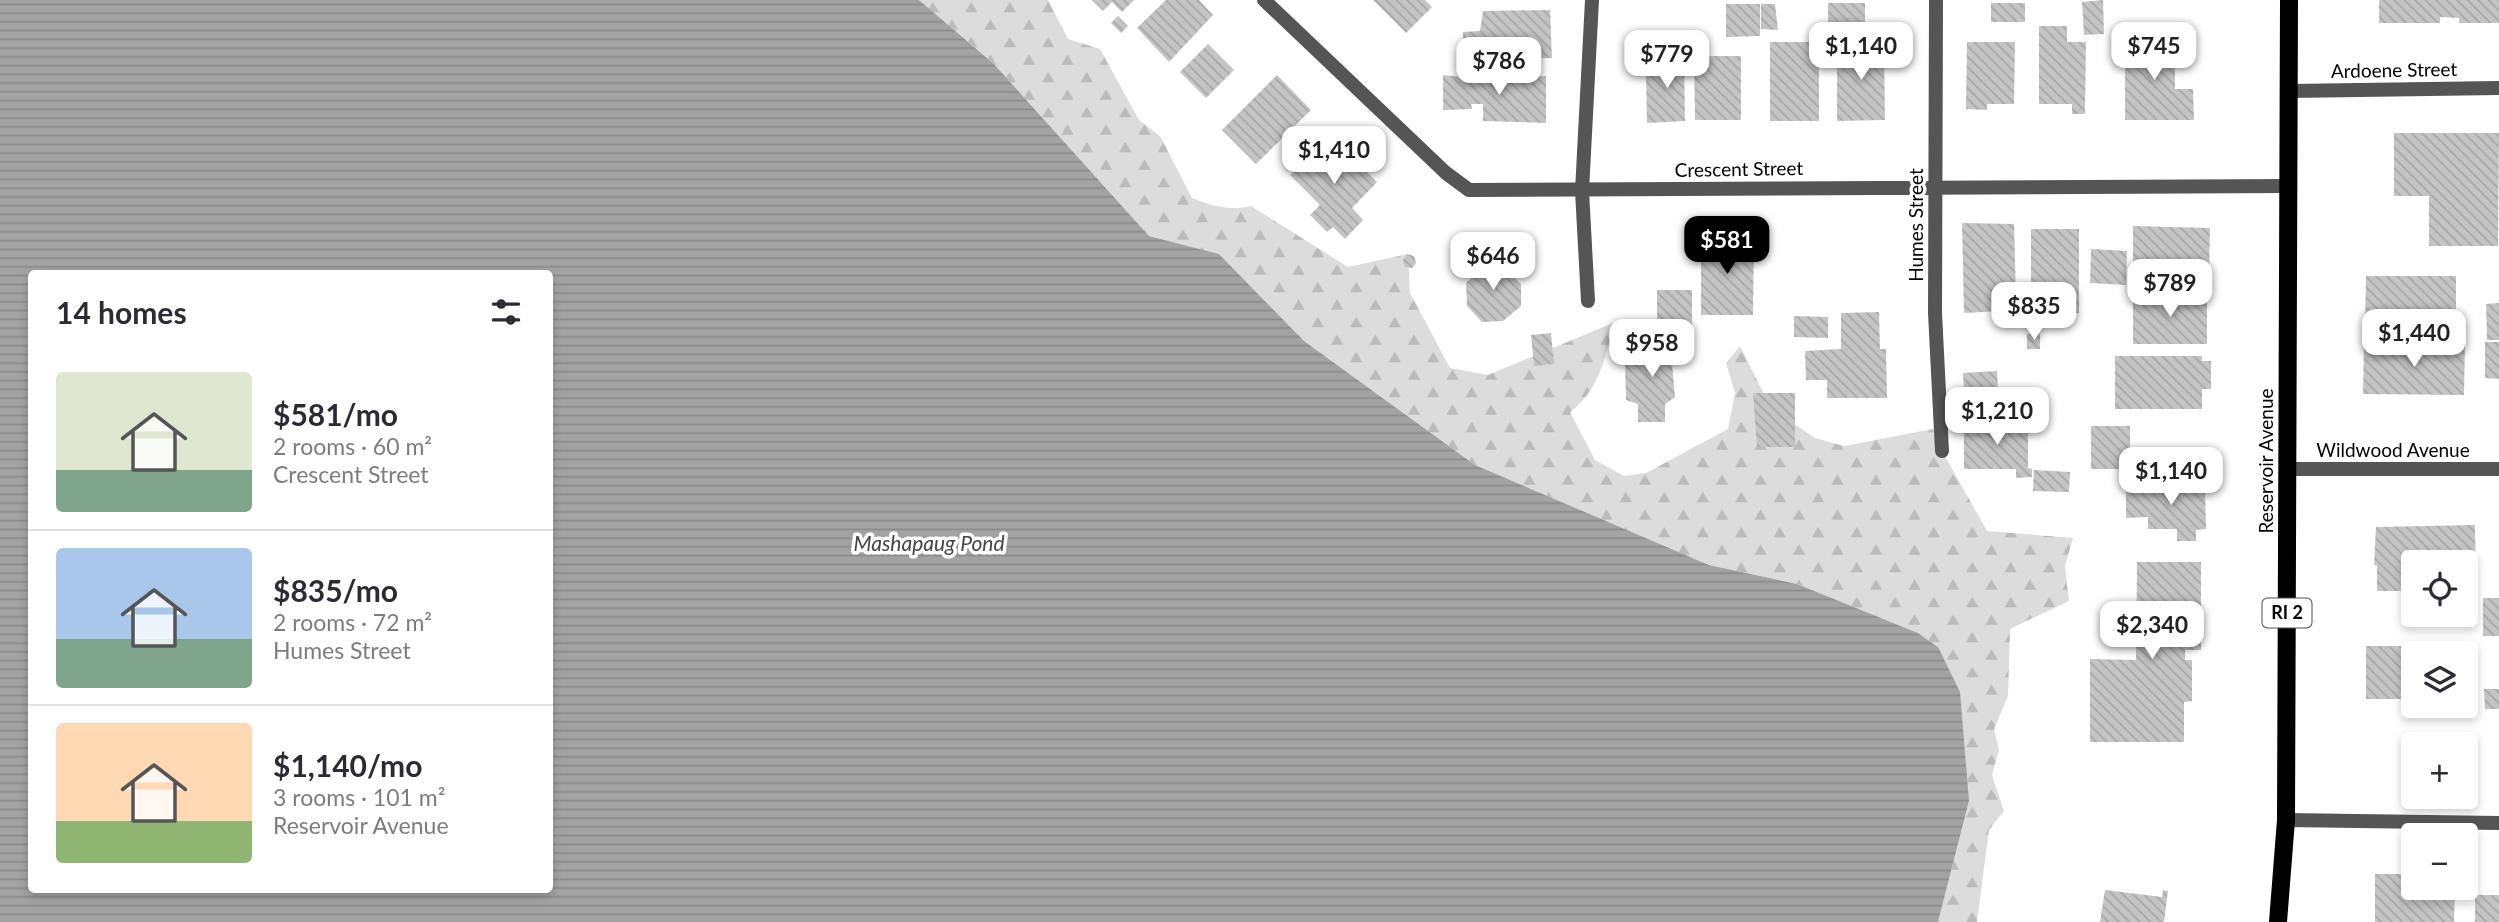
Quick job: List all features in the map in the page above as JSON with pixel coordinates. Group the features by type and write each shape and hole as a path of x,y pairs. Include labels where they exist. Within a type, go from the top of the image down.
{"main road":[{"name":"Reservoir Avenue","path":"2278,922 2286,820 2289,0"}],"street":[{"name":"Crescent Street","path":"1264,0 1446,173 1469,190 2288,186"},
{"path":"1588,301 1582,191 1592,0"},
{"name":"Humes Street","path":"1936,0 1935,313 1942,451"},
{"name":"Ardoene Street","path":"2289,90 2499,88"},
{"name":"Wildwood Avenue","path":"2287,469 2499,469"},
{"path":"2286,820 2499,823"}],"green space":[{"path":"919,0 1048,0 1068,39 1100,49 1139,120 1160,136 1192,198 1221,207 1251,206 1348,267 1408,254 1410,293 1450,368 1488,375 1613,323 1600,372 1587,395 1570,412 1595,460 1624,476 1646,473 1728,429 1735,393 1726,363 1740,346 1771,408 1815,438 1844,446 1933,429 1942,451 1987,531 2073,538 2065,566 2069,601 2010,629 2008,696 1994,729 1999,750 1992,775 2004,811 1989,830 1977,922 1938,922 1969,801 1938,647 1918,633 1797,584 1709,565 1475,465 1304,341 1219,254 1149,236 994,64"}],"water":[{"name":"Mashapaug Pond","path":"0,0 919,0 994,64 1149,236 1219,254 1304,341 1475,465 1709,565 1797,584 1918,633 1938,647 1960,692 1969,801 1938,922 0,922"}],"building":[{"path":"1092,0 1134,0 1122,12 1112,2 1103,11"},
{"path":"1166,0 1199,0 1213,15 1169,62 1137,28"},
{"path":"1373,0 1425,0 1432,7 1406,33"},
{"path":"2103,0 2104,34 2084,35 2082,2"},
{"path":"2379,0 2499,0 2499,23 2459,23 2459,18 2440,17 2440,23 2379,23"},
{"path":"1828,3 1865,3 1865,26 1828,26"},
{"path":"1991,3 2025,3 2025,22 1991,22"},
{"path":"1726,4 1760,4 1760,36 1726,37"},
{"path":"1761,4 1775,4 1778,30 1761,29"},
{"path":"1550,10 1552,58 1481,59 1480,54 1464,55 1463,32 1480,31 1483,11"},
{"path":"1118,16 1128,26 1121,33 1111,23"},
{"path":"2039,26 2067,26 2067,42 2086,42 2085,114 2072,114 2072,104 2039,104"},
{"path":"2125,38 2175,38 2175,89 2193,89 2194,120 2125,120"},
{"path":"1770,42 1819,42 1819,121 1770,121"},
{"path":"1967,42 2015,42 2014,104 1987,104 1987,110 1966,109"},
{"path":"1837,43 1884,43 1885,120 1837,121"},
{"path":"1208,44 1234,70 1206,98 1180,72"},
{"path":"1660,53 1684,53 1685,121 1647,123 1646,72 1661,72"},
{"path":"1694,56 1741,56 1741,120 1695,120"},
{"path":"1277,75 1311,110 1256,164 1222,130"},
{"path":"1443,75 1471,78 1546,76 1546,123 1483,121 1483,104 1471,104 1472,109 1443,110"},
{"path":"2394,133 2499,133 2498,246 2429,246 2429,196 2394,196"},
{"path":"1329,134 1377,182 1352,208 1363,220 1345,239 1333,227 1327,232 1310,215 1320,205 1290,175"},
{"path":"1962,223 2014,224 2016,297 2001,297 2002,311 1964,313"},
{"path":"2133,226 2210,228 2209,276 2133,275"},
{"path":"2031,229 2079,229 2079,313 2031,313"},
{"path":"1701,238 1754,238 1753,315 1701,315"},
{"path":"2091,249 2127,251 2126,285 2090,283"},
{"path":"1407,254 1414,256 1416,263 1412,268 1405,267 1403,260"},
{"path":"1484,256 1503,257 1505,269 1521,284 1521,306 1503,321 1482,322 1467,306 1466,283 1482,268"},
{"path":"2366,276 2456,276 2456,327 2365,325"},
{"path":"1657,290 1692,290 1692,328 1657,328"},
{"path":"2133,294 2207,294 2207,344 2133,344"},
{"path":"2499,303 2499,340 2487,340 2486,304"},
{"path":"1879,312 1880,349 1886,349 1887,398 1827,398 1827,380 1806,380 1805,351 1841,349 1841,313"},
{"path":"1794,316 1828,317 1828,338 1794,337"},
{"path":"1551,333 1554,364 1534,366 1531,335"},
{"path":"2027,334 2040,334 2040,349 2027,349"},
{"path":"1656,340 1680,340 1681,354 1672,363 1675,397 1665,404 1665,422 1638,422 1638,404 1626,400 1625,361 1632,361 1632,349 1656,348"},
{"path":"2485,342 2499,342 2499,379 2485,378"},
{"path":"2364,343 2465,344 2464,395 2363,394"},
{"path":"2115,356 2202,356 2202,361 2211,361 2211,389 2202,389 2202,409 2115,409"},
{"path":"1997,371 1999,407 1965,409 1963,373"},
{"path":"1753,393 1795,393 1795,447 1757,447"},
{"path":"1964,423 2028,423 2028,468 2032,469 2032,477 2016,478 2016,469 1964,469"},
{"path":"2091,426 2130,426 2130,469 2091,469"},
{"path":"2034,470 2070,472 2069,492 2033,491"},
{"path":"2180,476 2200,476 2200,486 2205,485 2206,529 2196,530 2196,541 2177,541 2177,529 2148,529 2148,517 2126,518 2126,487 2181,486"},
{"path":"2475,525 2475,550 2401,550 2401,591 2377,591 2377,565 2374,565 2376,527"},
{"path":"2137,562 2201,562 2201,650 2185,650 2185,660 2192,660 2192,701 2184,702 2184,742 2090,742 2090,659 2136,660"},
{"path":"2483,598 2499,598 2499,636 2483,636"},
{"path":"2366,646 2401,646 2401,699 2366,699"},
{"path":"2484,689 2499,689 2499,709 2485,709"},
{"path":"2375,874 2401,874 2401,900 2455,900 2454,922 2375,922"},
{"path":"2105,890 2162,897 2163,890 2168,891 2164,922 2100,922"},
{"path":"2478,895 2499,895 2499,922 2475,922 2475,900 2478,900"}]}
